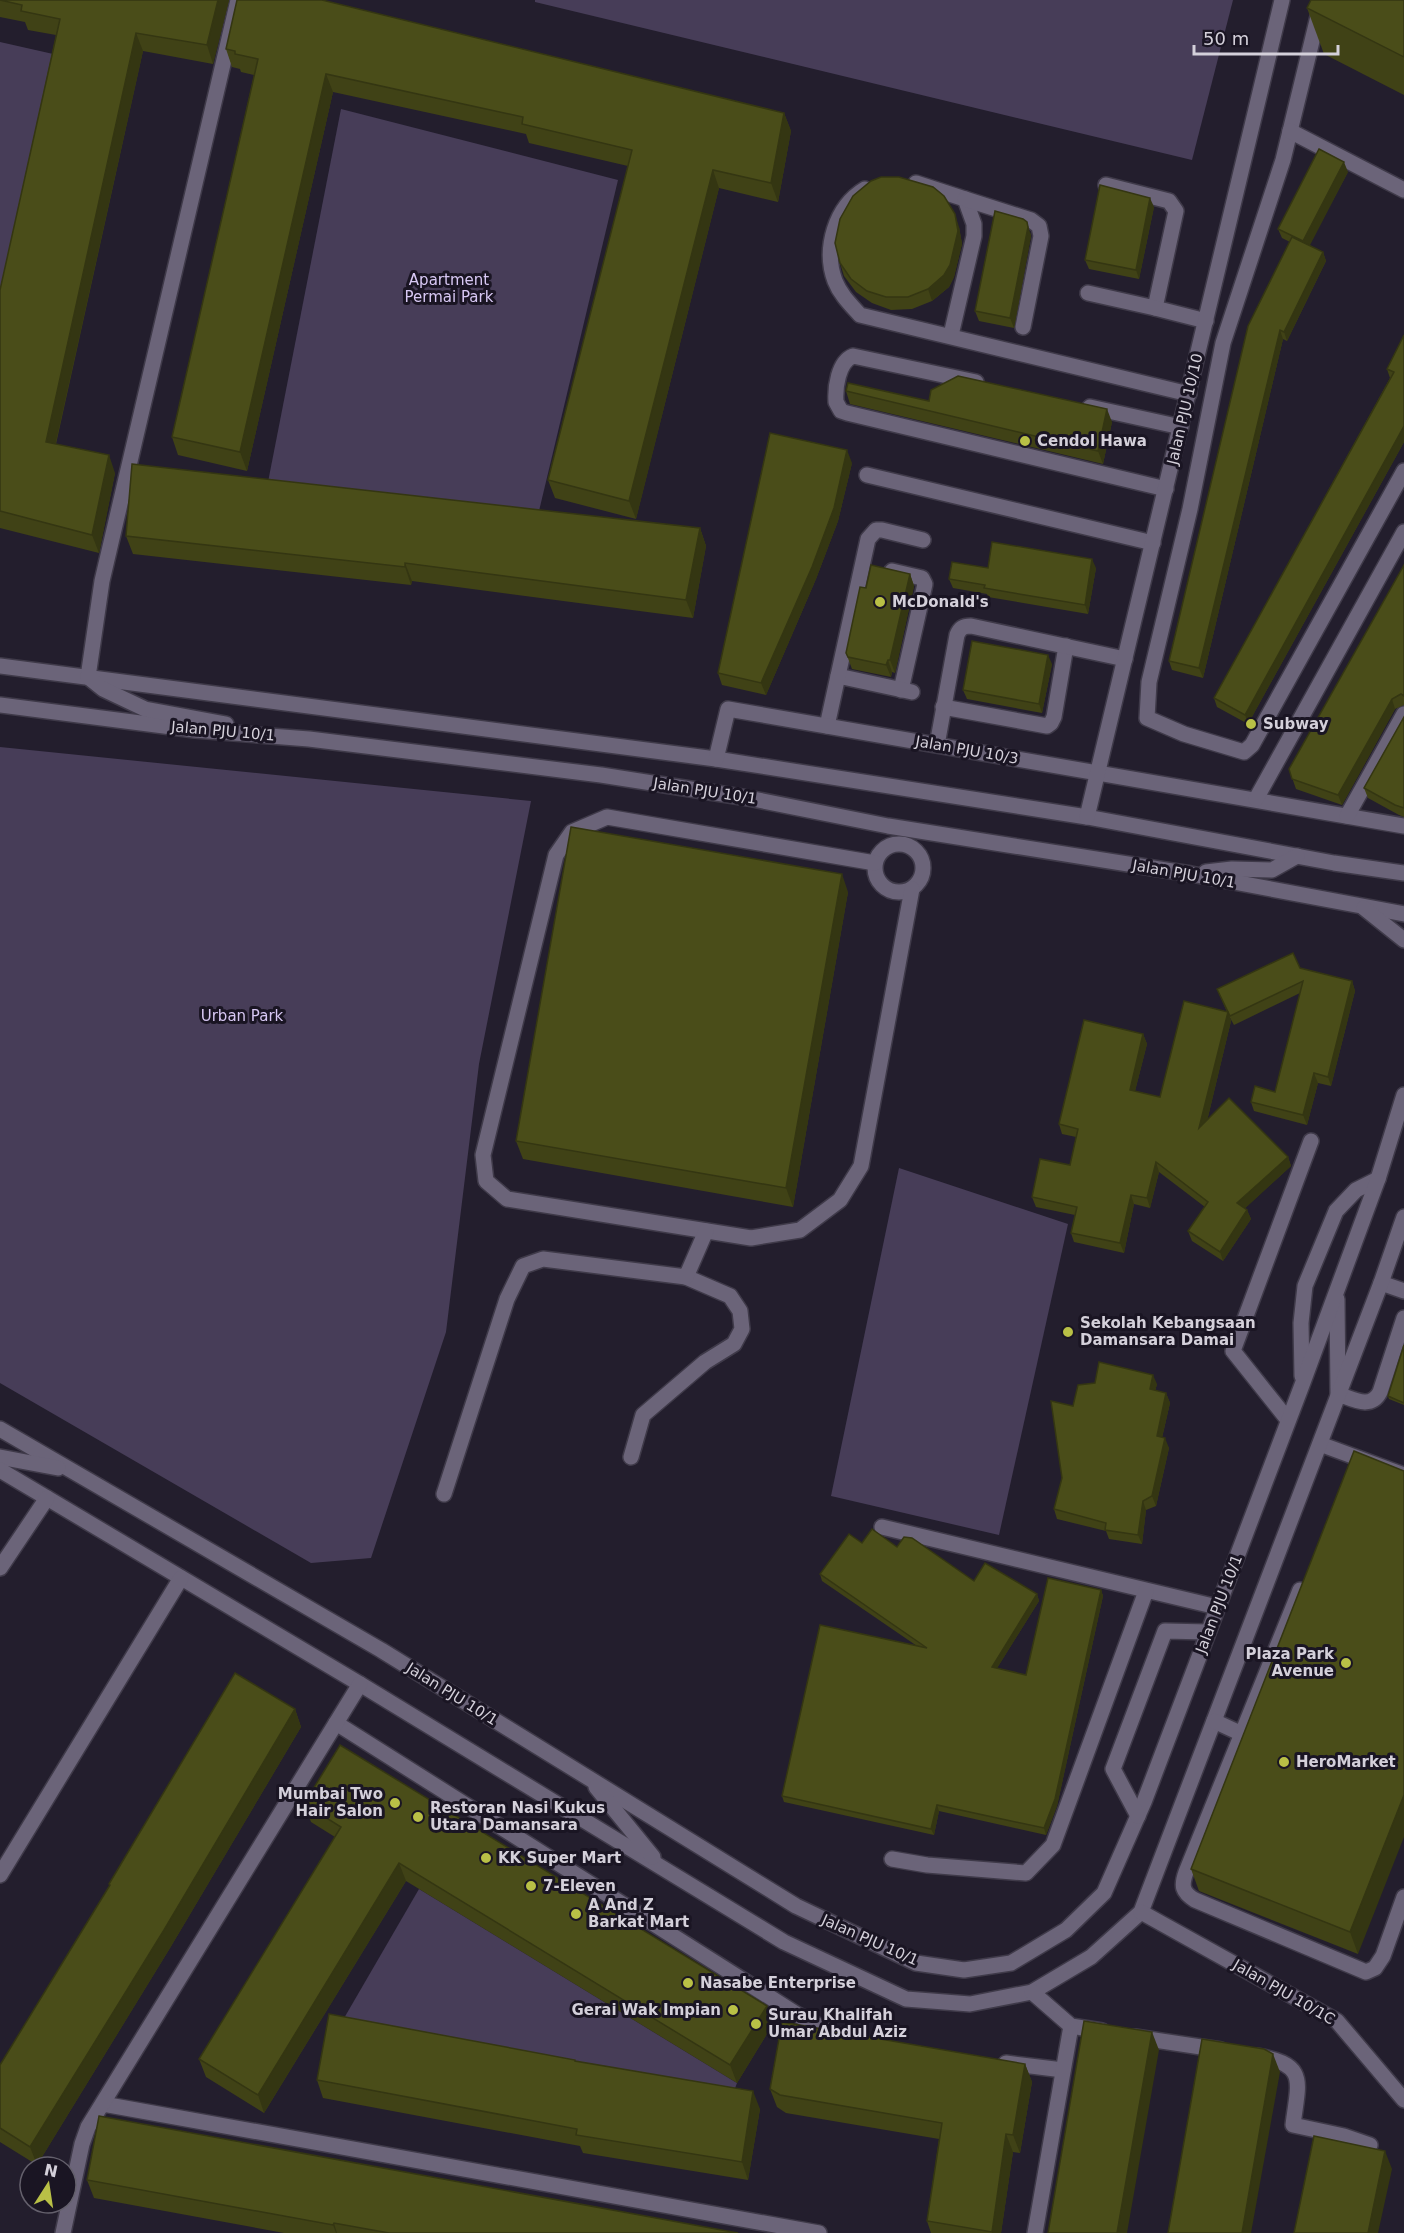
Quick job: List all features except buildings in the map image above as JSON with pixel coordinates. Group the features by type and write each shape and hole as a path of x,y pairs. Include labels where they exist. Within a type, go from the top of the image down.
{"street":[{"path":"88,676 102,582 238,0"},
{"name":"Jalan PJU 10/10","path":"1087,817 1282,0"},
{"path":"1322,0 1284,160 1239,289 1223,343 1190,509 1149,682 1147,718 1184,734 1244,752 1252,745 1404,471"},
{"path":"1290,131 1404,190"},
{"path":"899,180 927,185 1031,220 1039,226 1041,236 1023,327"},
{"path":"875,184 858,194 846,206 837,222 832,242 830,265 835,283 860,315 1189,394"},
{"path":"1106,185 1169,201 1176,211 1155,308"},
{"path":"951,335 974,236 974,224 965,199"},
{"path":"1088,293 1206,321"},
{"path":"985,384 853,356 848,358 842,367 836,402 841,411 846,414 1166,489"},
{"path":"1077,404 1181,427"},
{"path":"867,475 1153,543"},
{"path":"827,726 868,539 876,530 923,540"},
{"path":"1256,800 1404,532"},
{"path":"838,676 907,691 925,584 922,578 863,564"},
{"path":"937,745 957,635 965,626 1125,659"},
{"path":"943,707 1047,726 1052,723 1054,717 1066,646"},
{"path":"0,666 716,759 1087,817 1334,863 1404,873"},
{"path":"88,676 103,688 145,709 309,739"},
{"name":"Jalan PJU 10/1","path":"0,705 195,730 309,739 612,776 748,798 888,826 1191,874 1404,914"},
{"name":"Jalan PJU 10/3","path":"716,759 728,709 1404,826"},
{"path":"1347,816 1404,714"},
{"path":"923,861 914,848 906,845 898,844 879,857 607,817 572,832 556,855 483,1155 486,1181 507,1199 751,1238 800,1230 840,1200 861,1166 912,889 922,877 929,831"},
{"path":"888,826 879,857 878,879 889,890 897,893 912,889"},
{"path":"1191,874 1232,869 1272,870 1297,856"},
{"path":"1362,906 1404,940"},
{"name":"Jalan PJU 10/1","path":"0,1429 381,1650 796,1906 916,1964 964,1970 1011,1963 1066,1930 1104,1893 1138,1816 1302,1385 1378,1179 1404,1095"},
{"path":"1288,1420 1233,1352 1311,1141"},
{"path":"1302,1385 1300,1323 1305,1286 1336,1210 1356,1190 1378,1179"},
{"path":"0,1470 360,1684 784,1942 906,1999 970,2004 1032,1992 1091,1957 1141,1912 1381,1283 1400,1245 1404,1217"},
{"path":"686,1277 706,1231"},
{"path":"444,1494 507,1299 523,1266 543,1259 686,1277 729,1296 740,1311 742,1329 734,1344 705,1362 643,1415 630,1457"},
{"path":"1381,1283 1404,1291"},
{"path":"1337,1290 1338,1394"},
{"path":"1338,1394 1361,1402 1376,1400 1404,1318"},
{"path":"1320,1444 1352,1462 1404,1475"},
{"path":"0,1457 70,1470"},
{"path":"0,1568 47,1498"},
{"path":"882,1527 1217,1607"},
{"path":"0,1875 181,1578"},
{"path":"1305,1578 1182,1887 1185,1894 1195,1900 1366,1972 1375,1968 1383,1956 1404,1898"},
{"path":"892,1859 927,1865 1026,1873 1053,1845 1146,1591"},
{"path":"1138,1816 1113,1769 1165,1631 1208,1632"},
{"path":"63,2233 82,2144 88,2127 360,1684"},
{"path":"1214,1721 1242,1734"},
{"path":"336,1724 798,2015 834,2034 853,2039"},
{"path":"588,1778 660,1867"},
{"name":"Jalan PJU 10/1C","path":"1141,1912 1337,2020 1404,2100"},
{"path":"1032,1992 1071,2026 1274,2058 1292,2068 1296,2075 1298,2083 1293,2125 1352,2138 1370,2145"},
{"path":"1035,2233 1071,2026"},
{"path":"995,2061 1063,2070"},
{"path":"103,2104 819,2233"}],"green space":[{"path":"535,0 1233,0 1192,160 535,2"},
{"path":"0,42 62,56 0,338"},
{"name":"Apartment Permai Park","path":"341,109 618,180 539,511 268,482"},
{"name":"Urban Park","path":"0,747 531,801 479,1064 446,1332 371,1558 311,1563 0,1383"},
{"path":"899,1168 1068,1224 999,1535 831,1496"},
{"path":"419,1889 737,2083 729,2104 336,2032"}],"place":[{"name":"Cendol Hawa","path":"1025,441"},
{"name":"McDonald's","path":"880,602"},
{"name":"Subway","path":"1251,724"},
{"name":"Sekolah Kebangsaan Damansara Damai","path":"1068,1332"},
{"name":"Plaza Park Avenue","path":"1346,1663"},
{"name":"HeroMarket","path":"1284,1762"},
{"name":"Mumbai Two Hair Salon","path":"395,1803"},
{"name":"Restoran Nasi Kukus Utara Damansara","path":"418,1817"},
{"name":"KK Super Mart","path":"486,1858"},
{"name":"7-Eleven","path":"531,1886"},
{"name":"A And Z Barkat Mart","path":"576,1914"},
{"name":"Nasabe Enterprise","path":"688,1983"},
{"name":"Gerai Wak Impian","path":"733,2010"},
{"name":"Surau Khalifah Umar Abdul Aziz","path":"756,2024"}]}
